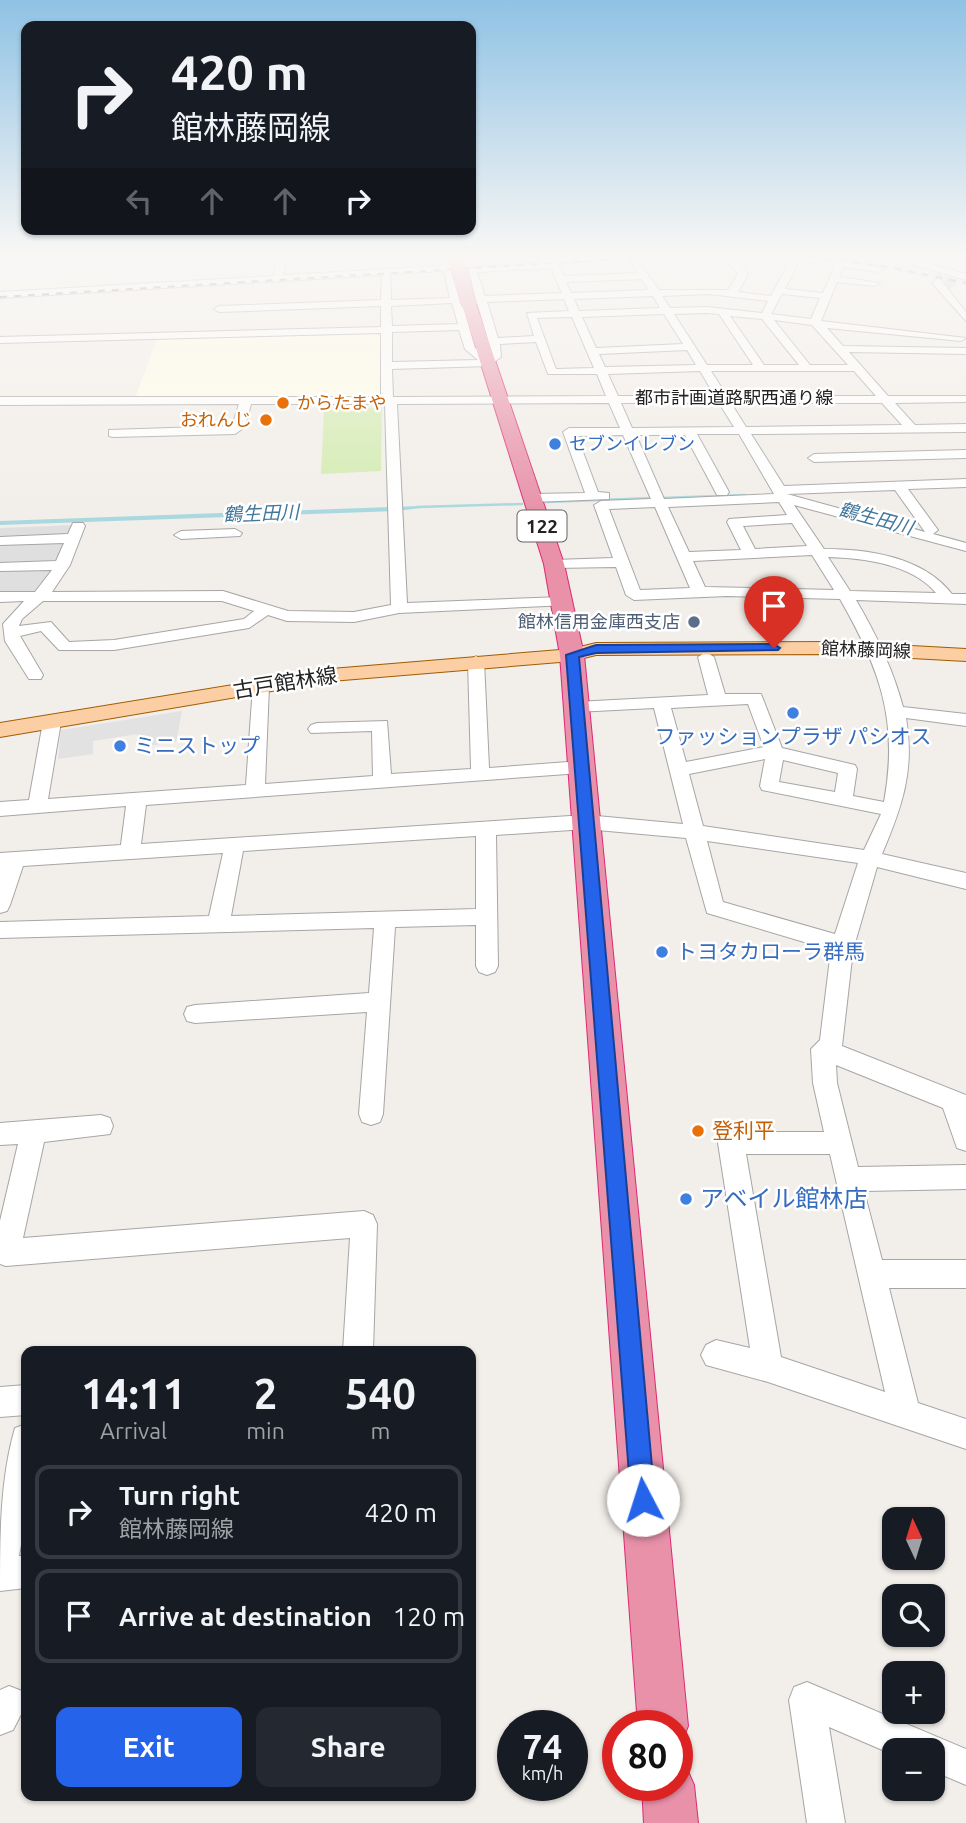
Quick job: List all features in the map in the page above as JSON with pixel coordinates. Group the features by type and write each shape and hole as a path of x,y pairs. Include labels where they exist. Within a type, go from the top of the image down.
{"highway":[{"name":"122","path":"482,342 554,564 572,655 662,1710"},
{"path":"669,1801 671,1823"}],"main road":[{"name":"館林藤岡線","path":"572,655 596,649 966,655"},
{"name":"館林藤岡線","path":"572,655 597,658 878,654 966,664"},
{"name":"古戸館林線","path":"0,730 331,675 572,655"}],"street":[{"path":"385,342 387,399 391,400 399,608"},
{"path":"468,342 470,349 489,363"},
{"path":"385,366 489,363 496,357 494,342"},
{"path":"541,342 552,372 857,368"},
{"path":"588,342 699,592"},
{"path":"686,342 846,595 878,654 897,712 900,765 892,810 870,858 842,945 831,998 831,1045 823,1049"},
{"path":"744,342 761,368"},
{"path":"786,342 807,368"},
{"path":"834,342 911,428"},
{"path":"774,347 794,352"},
{"path":"592,351 690,348"},
{"path":"748,348 761,348"},
{"path":"840,349 966,351"},
{"name":"都市計画道路駅西通り線","path":"0,401 966,399"},
{"path":"113,433 235,430 239,427 246,400"},
{"path":"794,428 832,488"},
{"path":"593,496 569,432 627,429 966,428"},
{"path":"688,429 722,492"},
{"path":"814,458 966,454"},
{"path":"533,498 658,498 965,484"},
{"path":"900,486 931,530"},
{"path":"966,540 783,492 722,492 601,505 634,595 699,592 966,599"},
{"path":"783,492 966,547"},
{"path":"750,554 734,522 799,519"},
{"path":"0,541 76,532 63,565 40,596 13,618 12,633 34,676"},
{"path":"181,535 235,533"},
{"path":"684,557 853,552 882,558 941,586 948,599"},
{"path":"554,564 621,562"},
{"path":"0,567 63,565"},
{"path":"0,597 223,596 286,616 354,617 399,608 562,602"},
{"path":"12,633 46,625 65,647 114,645 249,624 264,610"},
{"path":"706,657 718,699"},
{"path":"476,661 480,772"},
{"path":"255,789 261,686"},
{"path":"576,707 755,698 775,752 769,786 892,810"},
{"path":"662,702 714,907 842,945"},
{"path":"897,712 966,720"},
{"path":"37,806 52,722"},
{"path":"317,729 381,725 382,779"},
{"path":"679,770 746,755 775,752 848,769 843,801"},
{"path":"0,809 382,779 581,767"},
{"path":"130,851 137,797"},
{"path":"0,905 8,859 586,822 695,832 870,858 966,881"},
{"path":"486,829 487,966"},
{"path":"218,926 234,845"},
{"path":"0,930 487,917"},
{"path":"371,1114 385,921"},
{"path":"195,1014 378,1002"},
{"path":"823,1049 960,1104 966,1140"},
{"path":"823,1049 825,1083 905,1411"},
{"path":"0,1134 101,1126"},
{"path":"34,1131 6,1252 364,1224 358,1346"},
{"path":"768,1367 731,1143 840,1143"},
{"path":"849,1179 966,1177"},
{"path":"873,1274 966,1274"},
{"path":"716,1355 768,1367 905,1411 966,1434"},
{"path":"0,1402 21,1400"},
{"path":"0,1568 21,1464"},
{"path":"0,1574 21,1572"},
{"path":"826,1823 807,1700 897,1738"},
{"path":"945,1758 966,1767"}],"shaded area":[{"path":"156,342 380,342 381,395 378,396 135,398"},
{"path":"75,525 62,560 34,593 0,595 0,528"},
{"path":"182,711 176,742 140,747 137,734 93,741 93,754 58,759 61,730"}],"green space":[{"path":"382,408 381,471 321,474 324,410"}],"water":[{"path":"420,508 397,511 0,525 0,521"}],"waterway":[{"name":"鶴生田川","path":"662,498 745,495"},
{"name":"鶴生田川","path":"546,502 653,498"},
{"name":"鶴生田川","path":"417,507 522,504"},
{"name":"鶴生田川","path":"854,513 966,543"}],"place":[{"name":"からたまや","path":"283,403"},
{"name":"おれんじ","path":"266,420"},
{"name":"セブンイレブン","path":"555,444"},
{"name":"館林信用金庫西支店","path":"694,622"},
{"name":"ファッションプラザ パシオス","path":"793,713"},
{"name":"ミニストップ","path":"120,746"},
{"name":"トヨタカローラ群馬","path":"662,952"},
{"name":"登利平","path":"698,1131"},
{"name":"アベイル館林店","path":"686,1199"}],"route":[{"path":"643,1500 572,655 596,649 774,648"}]}
